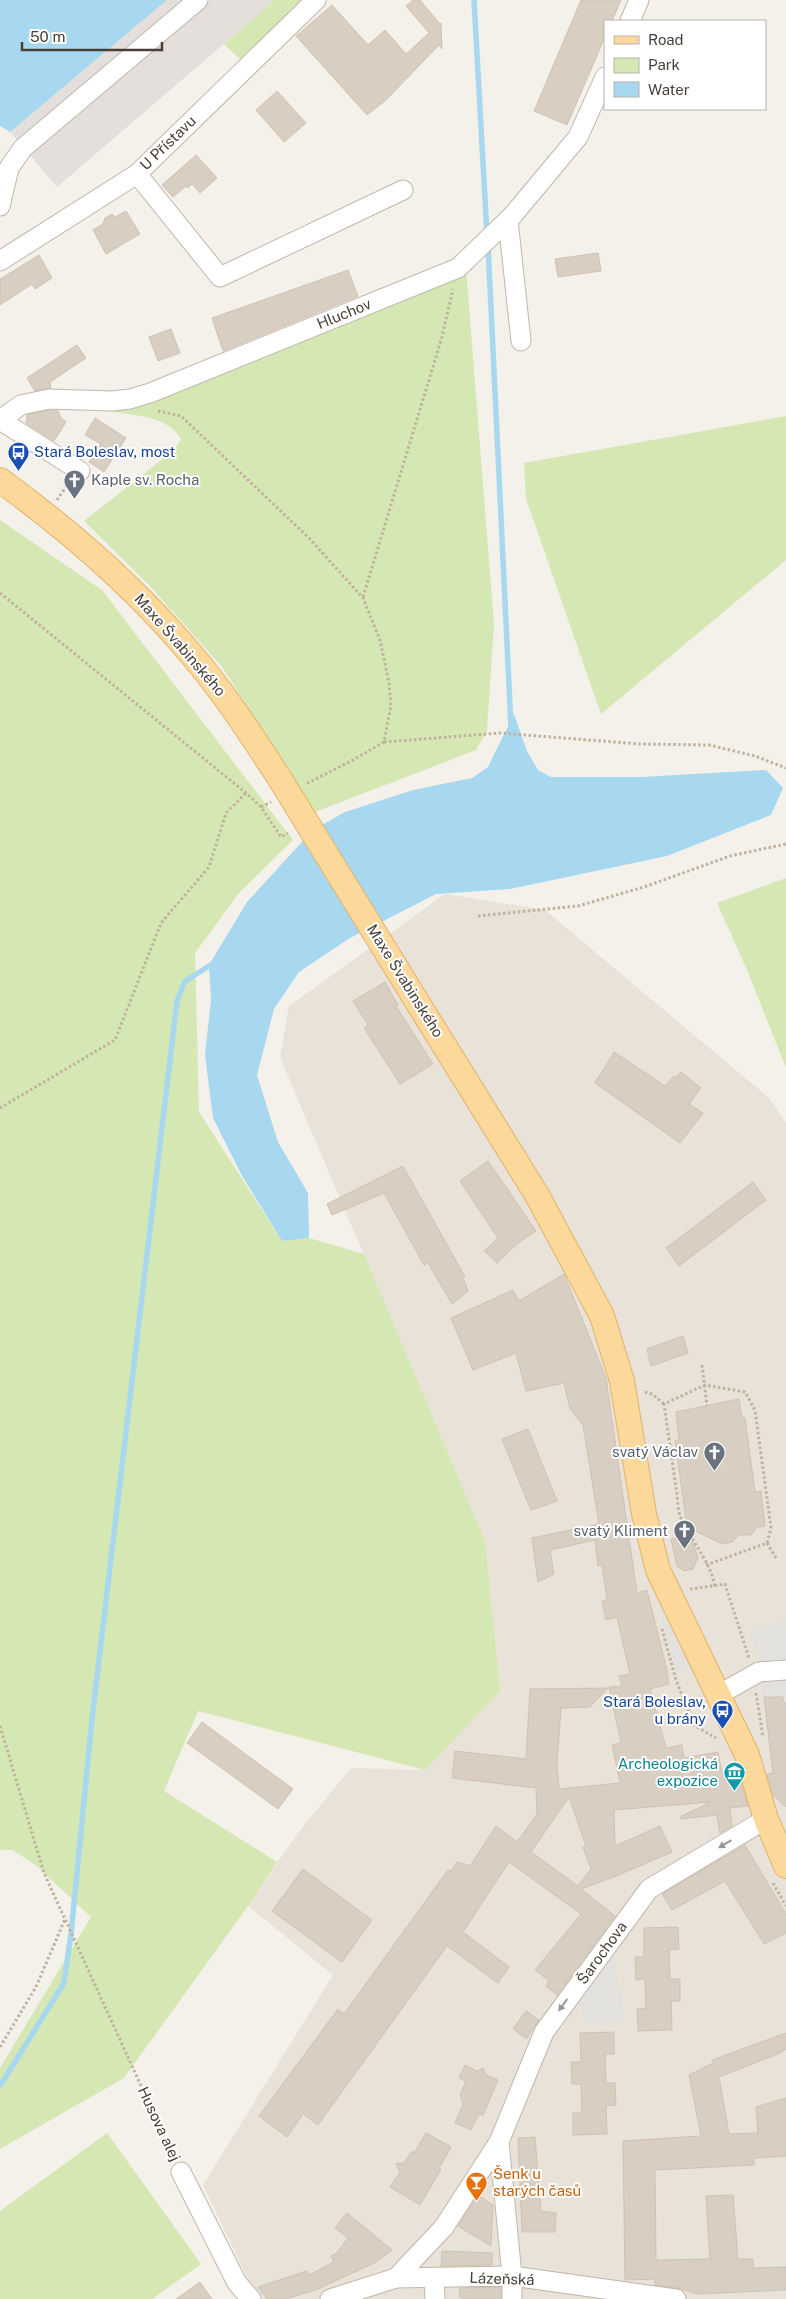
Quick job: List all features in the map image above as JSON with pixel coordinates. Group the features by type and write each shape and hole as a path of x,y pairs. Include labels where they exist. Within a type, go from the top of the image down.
{"main road":[{"name":"Maxe Švabinského","path":"0,480 49,516 135,592 191,653 208,675 244,723 286,788 537,1195 602,1316 622,1381 644,1514 658,1570 748,1755 766,1819"},
{"path":"766,1819 786,1866"}],"street":[{"path":"0,206 9,168 24,148 198,0"},
{"name":"U Přístavu","path":"0,261 136,174 316,0"},
{"path":"630,20 639,0"},
{"name":"Hluchov","path":"0,420 21,405 49,399 130,399 150,393 458,268 508,220 578,137 604,79"},
{"path":"136,174 220,277 403,190"},
{"path":"508,220 521,341"},
{"path":"0,420 80,471"},
{"path":"718,1695 759,1672 786,1670"},
{"name":"Šarochova","path":"396,2278 444,2228 499,2142 544,2032 649,1889 766,1819"},
{"name":"Šarochova","path":"499,2142 512,2276 512,2299"},
{"name":"Husova alej","path":"181,2172 237,2283 250,2299"},
{"name":"Lázeňská","path":"330,2299 396,2278 512,2276 676,2299"},
{"path":"434,2278 435,2299"}],"path":[{"path":"362,598 442,337 458,268"},
{"path":"155,410 181,416 303,532 362,598 380,640 389,683 391,705 384,742"},
{"path":"0,593 246,792 261,807 281,837"},
{"path":"261,807 286,788 351,762 384,742 500,733 539,738 710,746 756,756 786,768"},
{"path":"0,1108 115,1040 161,923 210,867 226,813 246,792"},
{"path":"478,916 578,906 644,887 730,856 786,844"},
{"path":"702,1364 707,1406"},
{"path":"664,1404 705,1385 744,1392 755,1410 772,1528 767,1544"},
{"path":"637,1391 652,1394 664,1404 681,1517 714,1579 715,1587"},
{"path":"767,1544 776,1558"},
{"path":"706,1565 767,1544"},
{"path":"660,1625 676,1680 694,1725 718,1740"},
{"path":"0,1726 44,1873 65,1919 36,1987 0,2048"},
{"name":"Husova alej","path":"65,1919 181,2172"}],"shaded area":[{"path":"167,0 275,0 57,187 10,132"},
{"path":"445,894 545,910 769,1098 786,1123 786,2299 249,2299 255,2294 203,2185 333,1975 248,1906 297,1834 351,1768 425,1770 485,1541 280,1057 289,1006"},
{"path":"656,1594 693,1664 677,1675 665,1632"},
{"path":"786,1620 786,1696 764,1697 757,1652 749,1630"},
{"path":"611,1940 625,2020 584,2024 582,2010 569,1998"}],"green space":[{"path":"275,0 307,0 241,60 224,44"},
{"path":"466,268 494,624 487,731 476,750 310,814 261,727 222,667 149,585 84,521 174,450 181,439 169,426 151,418 113,412"},
{"path":"786,416 786,560 601,714 526,499 524,463"},
{"path":"0,520 102,590 293,840 239,893 195,953 199,1112 282,1241 309,1238 364,1254 485,1541 500,1691 425,1770 198,1711 164,1791 277,1862 248,1906 124,2078 0,2149 0,2068 91,1917 38,1867 13,1850 0,1850"},
{"path":"786,878 786,1068 747,970 717,903"},
{"path":"107,2133 201,2264 152,2299 0,2299 0,2211"}],"water":[{"path":"0,0 167,0 10,132 0,126"},
{"path":"514,714 527,751 538,770 551,777 642,777 766,770 783,788 771,815 667,856 510,889 436,894 350,938 299,972 274,1009 257,1075 278,1142 308,1193 309,1238 282,1241 241,1174 213,1118 205,1055 211,999 209,965 247,902 313,830 345,812 413,790 472,778 488,767"}],"building":[{"path":"413,0 420,0 441,23 442,49 439,45 386,100 367,115 296,36 332,5 368,45 385,30 406,54 429,33 406,6"},
{"path":"581,0 621,0 612,20 604,20 604,39 567,125 534,111"},
{"path":"277,91 306,123 284,142 256,110"},
{"path":"196,155 217,178 200,193 192,184 188,188 186,186 173,197 162,185"},
{"path":"126,211 140,234 106,254 93,230 103,224 105,218 112,214 115,217"},
{"path":"598,253 601,271 558,277 555,259"},
{"path":"39,255 52,278 35,289 32,284 0,305 0,279"},
{"path":"348,270 358,296 223,351 212,318"},
{"path":"171,329 180,353 158,361 149,337"},
{"path":"77,345 86,358 50,382 51,388 35,391 27,378"},
{"path":"50,410 58,411 61,418 66,422 54,441 26,423 27,415"},
{"path":"95,418 126,438 104,472 89,462 101,444 85,435"},
{"path":"385,982 398,1005 396,1006 433,1064 400,1084 364,1028 368,1025 353,1001"},
{"path":"614,1052 665,1086 674,1076 676,1077 681,1072 701,1088 689,1104 703,1113 680,1143 595,1083"},
{"path":"488,1161 536,1231 518,1243 497,1263 484,1251 498,1238 460,1181"},
{"path":"403,1166 465,1277 463,1278 468,1291 452,1304 428,1263 424,1265 384,1193 332,1215 327,1204"},
{"path":"753,1182 766,1200 679,1266 666,1248"},
{"path":"564,1274 606,1378 637,1593 647,1590 669,1684 650,1689 666,1748 682,1745 684,1758 718,1752 723,1779 739,1777 748,1806 730,1808 732,1826 720,1833 717,1815 681,1819 680,1817 711,1802 614,1810 615,1846 660,1826 672,1852 581,1889 615,1916 557,1995 546,1986 549,1981 535,1970 581,1914 509,1862 463,1932 509,1967 498,1983 447,1946 318,2125 303,2114 287,2137 259,2116 338,2009 344,2014 448,1870 451,1871 457,1862 470,1866 496,1826 517,1842 537,1814 536,1788 452,1778 455,1751 526,1759 530,1689 608,1688 590,1707 561,1708 557,1763 559,1789 620,1783 612,1745 621,1743 609,1687 622,1686 619,1676 630,1674 617,1617 606,1620 602,1601 607,1600 602,1565 598,1566 595,1540 550,1550 554,1574 538,1582 532,1538 599,1524 583,1425 570,1409 564,1383 526,1391 516,1353 473,1370 451,1318 513,1290 519,1301","holes":["569,1797 586,1846 583,1847 591,1869 578,1886 531,1852"]},
{"path":"683,1336 688,1353 651,1366 647,1349"},
{"name":"svatý Václav","path":"739,1399 742,1418 745,1418 755,1492 761,1491 765,1526 757,1527 751,1535 739,1535 732,1542 722,1544 687,1527 675,1440 679,1440 676,1412"},
{"path":"528,1429 557,1501 531,1510 502,1439"},
{"name":"svatý Kliment","path":"690,1534 698,1558 693,1569 684,1571 677,1566 671,1539"},
{"path":"764,1697 783,1697 784,1703 786,1703 786,1807 773,1795 767,1774 773,1773"},
{"path":"202,1722 293,1789 278,1809 187,1743"},
{"path":"745,1845 786,1914 786,1933 764,1944 725,1881 672,1910 662,1894"},
{"path":"303,1869 372,1920 342,1962 272,1911"},
{"path":"678,1927 679,1949 669,1950 670,1979 680,1979 680,2001 671,2001 672,2030 638,2031 637,2009 646,2008 645,1979 636,1980 635,1957 644,1957 644,1928"},
{"path":"526,2011 539,2020 526,2039 513,2029"},
{"path":"614,2032 614,2054 605,2054 606,2083 615,2083 616,2105 606,2106 607,2134 573,2135 573,2113 582,2113 581,2084 572,2084 571,2062 581,2062 580,2033"},
{"path":"786,2033 786,2049 780,2053 719,2077 729,2134 758,2133 756,2107 786,2098 786,2156 754,2158 754,2165 655,2170 656,2260 710,2259 706,2196 733,2195 738,2259 753,2259 753,2268 786,2267 786,2290 697,2294 678,2288 655,2285 654,2279 625,2280 623,2141 701,2136 689,2075 713,2063 712,2060"},
{"path":"465,2065 477,2071 483,2068 486,2075 498,2080 483,2115 479,2114 471,2130 455,2123 463,2104 460,2095 466,2081 459,2078"},
{"path":"426,2133 451,2147 439,2168 441,2169 420,2205 390,2187 400,2172 396,2164 404,2163 412,2151 414,2153"},
{"path":"535,2137 541,2211 556,2213 555,2232 522,2232 518,2138"},
{"path":"478,2195 493,2205 491,2246 458,2226"},
{"path":"347,2213 392,2250 374,2263 318,2289 286,2299 267,2299 258,2287 307,2271 309,2275 334,2262 331,2256 337,2253 348,2238 335,2228"},
{"path":"442,2251 492,2253 492,2265 441,2266"},
{"path":"200,2282 212,2299 176,2299"},
{"path":"501,2287 501,2299 466,2299 459,2297 460,2288"}],"waterway":[{"path":"474,0 487,235"},
{"path":"488,245 511,727"},
{"path":"0,2086 64,1983 71,1934 92,1719 177,1001 185,981 214,963"}],"place":[{"name":"Stará Boleslav, most","path":"18,471"},
{"name":"Kaple sv. Rocha","path":"75,499"},
{"name":"svatý Václav","path":"714,1471"},
{"name":"svatý Kliment","path":"684,1550"},
{"name":"Stará Boleslav, u brány","path":"722,1730"},
{"name":"Archeologická expozice","path":"734,1792"},
{"name":"Šenk u starých časů","path":"477,2202"}]}
